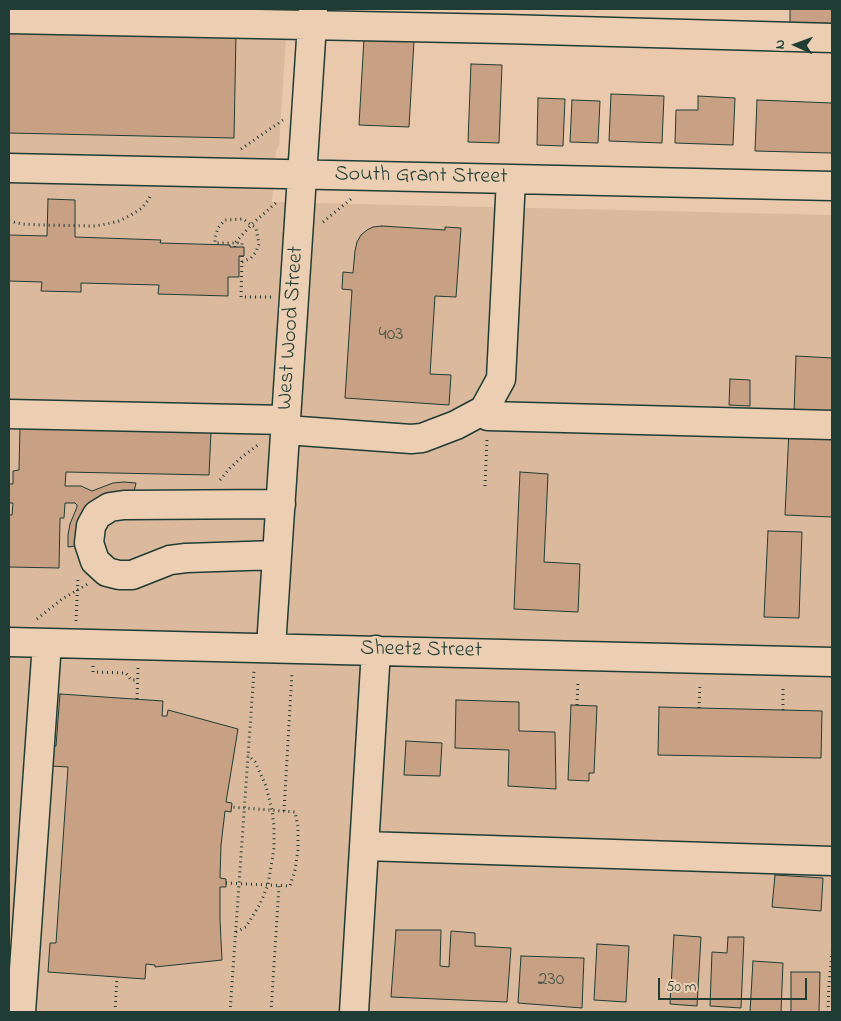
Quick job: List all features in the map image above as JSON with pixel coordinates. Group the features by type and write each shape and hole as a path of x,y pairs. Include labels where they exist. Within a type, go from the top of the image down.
{"street":[{"path":"9,19 313,17 475,28 832,38"},
{"name":"West Wood Street","path":"271,648 313,17"},
{"name":"South Grant Street","path":"9,168 832,186"},
{"path":"486,413 501,379 511,179"},
{"path":"9,414 286,425 411,439 422,438 486,413 832,425"},
{"path":"277,555 170,560 132,575 118,575 107,572 95,561 89,543 90,526 97,515 110,508 124,505 281,504"},
{"path":"21,1012 40,632"},
{"name":"Sheetz Street","path":"9,642 40,632 271,648 832,662"},
{"path":"354,1012 376,650"},
{"path":"364,846 832,861"}],"path":[{"path":"234,153 284,120"},
{"path":"9,221 41,225 107,224 119,221 142,208 152,193"},
{"path":"235,245 252,224 281,198"},
{"path":"322,222 352,199"},
{"path":"242,247 242,243 235,245 215,243 218,228 225,220 243,219 256,228 259,244 256,252 251,258 242,262"},
{"path":"242,256 241,297 277,297"},
{"path":"484,486 486,413"},
{"path":"218,483 230,468 261,442"},
{"path":"40,632 62,599 90,583"},
{"path":"93,666 93,672 126,673 131,680 138,680"},
{"path":"137,700 138,666"},
{"path":"230,1012 254,670"},
{"path":"284,811 292,672"},
{"path":"577,705 578,680"},
{"path":"700,683 700,708"},
{"path":"783,685 783,710"},
{"path":"236,933 246,928 260,904 268,885 274,848 272,810 266,786 254,762 248,755"},
{"path":"226,883 290,886 298,850 298,827 295,812 232,807"},
{"path":"271,1012 279,886"},
{"path":"828,1012 832,952"},
{"path":"115,1012 117,977"}],"shaded area":[{"path":"9,9 288,9 279,146 276,150 272,202 832,215 832,1012 9,1012"}],"building":[{"path":"790,9 832,9 832,25 790,23"},
{"path":"9,28 236,33 234,138 9,133"},
{"path":"364,38 414,41 409,127 359,125"},
{"path":"471,64 502,65 499,143 468,142"},
{"path":"611,94 664,96 662,143 609,141"},
{"path":"698,96 735,98 733,145 675,143 676,110 698,110"},
{"path":"538,98 565,99 563,146 537,145"},
{"path":"572,100 600,101 598,143 570,142"},
{"path":"757,100 832,103 832,153 755,151"},
{"path":"48,199 75,200 75,237 161,240 160,243 244,247 244,256 239,256 239,277 228,277 228,296 158,294 159,285 81,283 81,292 41,291 42,282 9,281 9,235 47,236"},
{"path":"373,227 445,230 445,227 461,228 456,297 435,296 430,374 451,375 449,405 345,398 352,290 342,289 343,272 353,273 355,251 361,235"},
{"path":"796,356 832,358 832,414 794,413"},
{"path":"730,379 750,380 750,406 729,405"},
{"path":"20,426 211,431 209,475 66,472 65,486 81,486 92,491 113,483 136,483 133,496 81,545 68,547 70,524 77,505 75,503 65,503 64,518 60,518 59,568 9,567 9,515 12,515 13,503 9,503 9,484 13,484 13,471 19,470"},
{"path":"789,430 832,432 832,517 785,515"},
{"path":"520,472 548,474 544,562 580,564 578,612 514,609"},
{"path":"768,531 802,532 799,618 764,617"},
{"path":"60,694 163,701 162,716 167,716 168,710 238,729 226,802 232,803 231,812 225,811 221,845 220,878 226,879 226,887 220,887 222,960 155,967 155,965 146,964 145,979 48,972 50,943 56,943 68,767 51,766 53,746 56,746"},
{"path":"456,700 519,702 519,731 555,732 556,789 508,786 509,750 455,748"},
{"path":"571,705 597,706 594,773 589,773 589,781 568,780"},
{"path":"659,707 822,711 821,758 658,755"},
{"path":"406,741 442,743 440,776 404,775"},
{"path":"775,875 823,878 821,911 772,907"},
{"path":"396,930 441,930 440,966 449,967 451,931 475,933 475,946 511,948 507,1002 391,997"},
{"path":"674,935 701,937 697,1006 670,1004"},
{"path":"728,937 744,937 741,1008 710,1006 712,952 727,953"},
{"path":"597,944 629,946 626,1002 594,1000"},
{"path":"521,956 584,958 582,1008 518,1003"},
{"path":"753,961 783,963 781,1012 750,1012"},
{"path":"791,972 820,972 819,1012 791,1012"}]}
